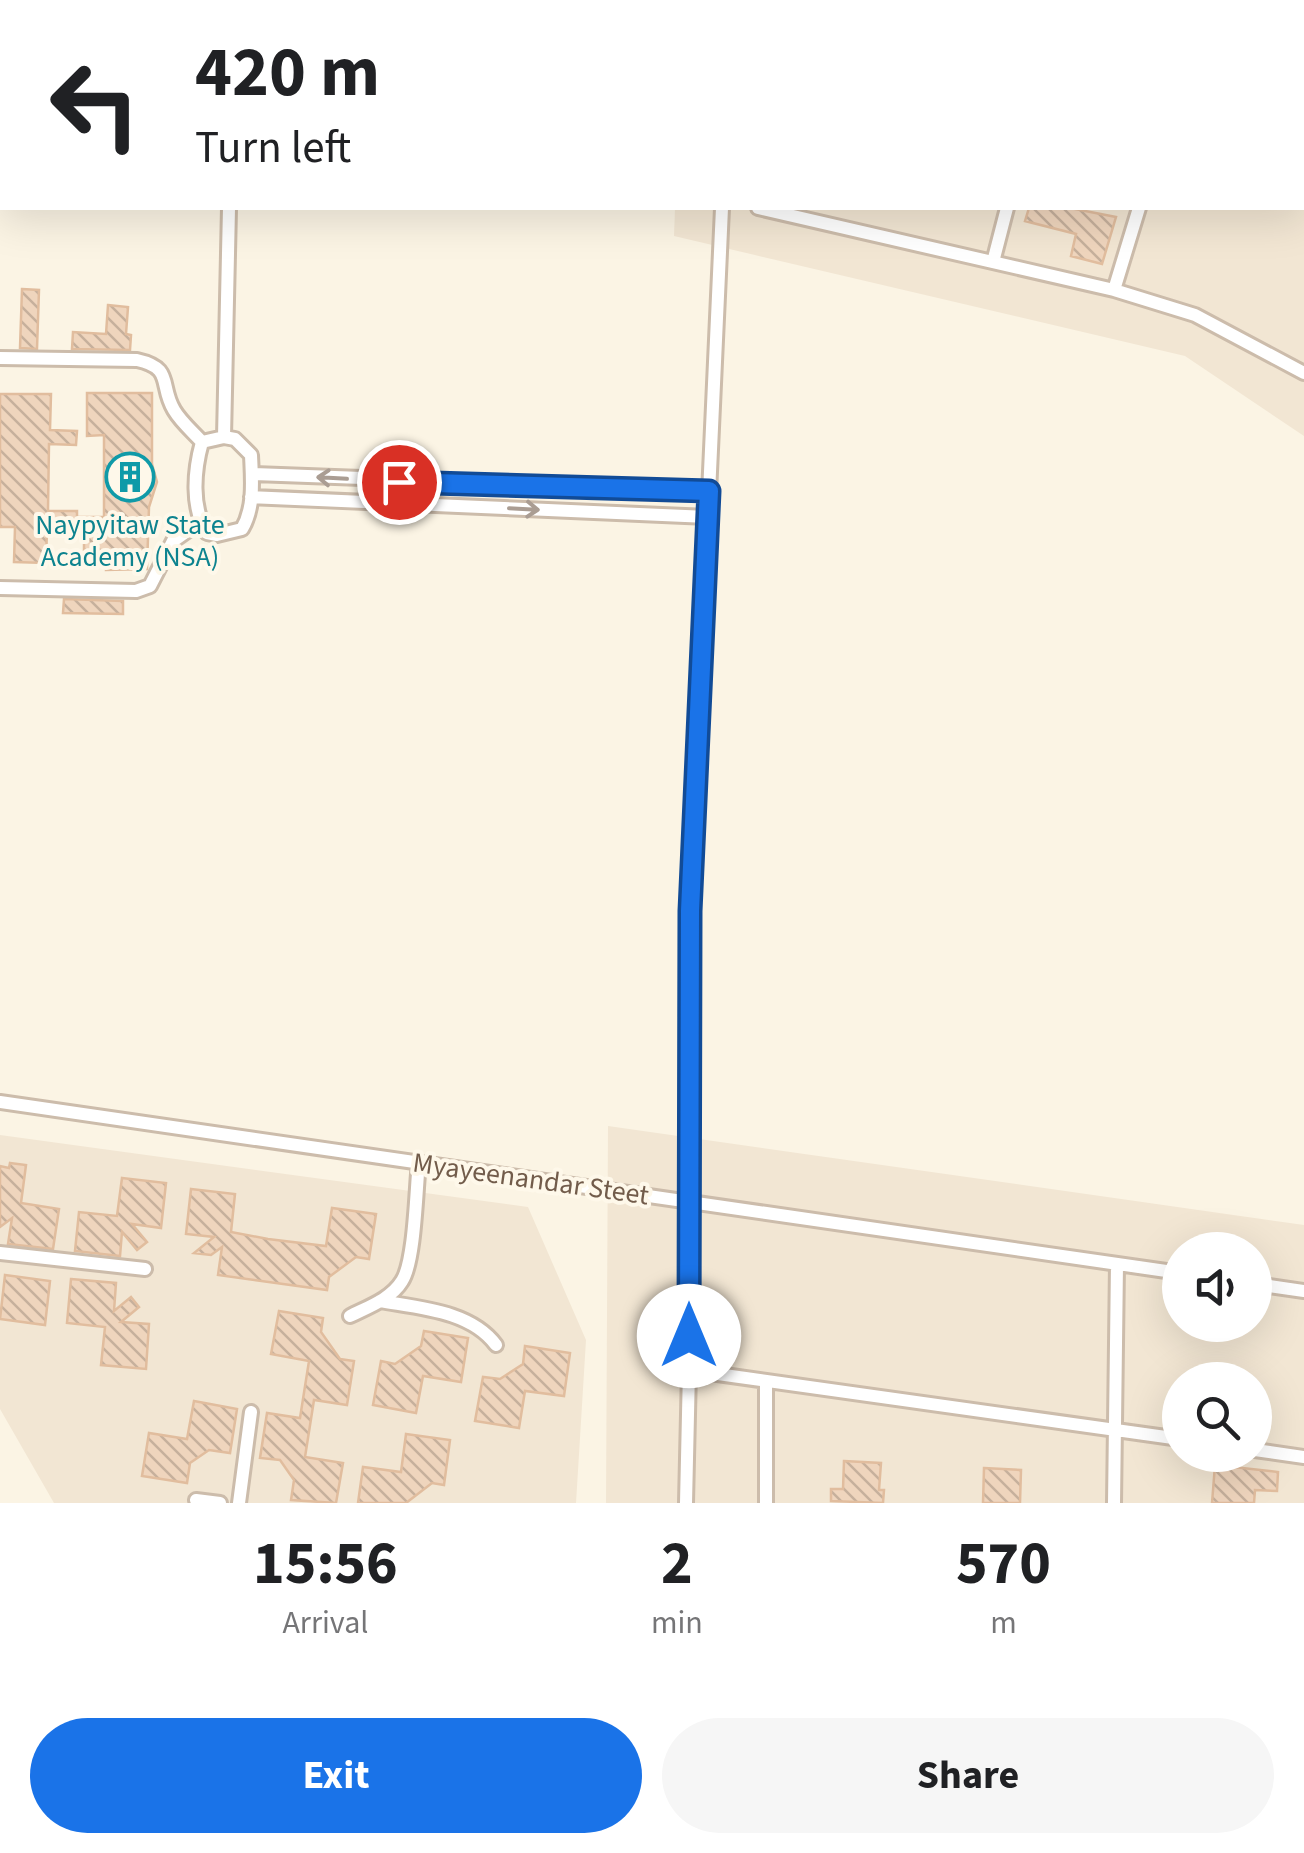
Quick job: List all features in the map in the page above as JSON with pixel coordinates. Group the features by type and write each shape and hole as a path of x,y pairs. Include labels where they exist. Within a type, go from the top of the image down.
{"street":[{"path":"224,437 229,210"},
{"path":"686,1503 690,1370 690,911 722,210"},
{"path":"767,210 1114,290 1195,314 1304,374"},
{"path":"992,262 1006,210"},
{"path":"1114,290 1138,210"},
{"path":"0,358 152,363 161,371 175,412 202,442"},
{"path":"235,439 251,454 252,497 248,518 242,528 232,533 206,533 196,516 202,442 235,439"},
{"path":"252,474 709,491"},
{"path":"252,497 708,517"},
{"path":"0,588 136,591 150,586 173,541 200,522"},
{"name":"Myayeenandar Steet","path":"0,1102 1162,1270"},
{"path":"350,1316 380,1301 404,1280 419,1162"},
{"path":"0,1253 145,1270"},
{"path":"1114,1503 1116,1264"},
{"path":"1272,1286 1304,1291"},
{"path":"380,1301 466,1320 485,1330 496,1345"},
{"path":"690,1370 1162,1436"},
{"path":"766,1380 766,1503"},
{"path":"238,1503 251,1412"},
{"path":"1272,1453 1304,1458"},
{"path":"196,1500 220,1503"}],"shaded area":[{"path":"675,210 1304,210 1304,436 1185,356 674,236"},
{"path":"608,1126 1304,1225 1304,1503 606,1503"},
{"path":"0,1135 528,1207 586,1340 576,1503 54,1503 0,1409"}],"building":[{"path":"1028,210 1080,210 1116,217 1102,264 1071,256 1076,234 1025,221"},
{"path":"22,289 39,290 37,349 20,348"},
{"path":"108,305 128,307 126,334 131,335 130,350 72,349 73,332 106,334"},
{"path":"87,393 152,393 152,464 157,482 149,507 147,569 106,570 106,562 84,562 84,528 47,528 46,563 14,562 15,527 0,527 0,394 51,394 50,430 77,431 76,445 49,444 48,511 77,511 77,517 104,517 104,435 87,436"},
{"path":"64,599 123,601 123,614 63,613"},
{"path":"10,1163 26,1165 21,1203 59,1209 53,1249 8,1244 12,1218 0,1227 0,1166 9,1168"},
{"path":"122,1178 166,1183 161,1228 132,1224 147,1242 137,1250 122,1232 120,1256 75,1251 79,1212 117,1216"},
{"path":"191,1189 235,1194 231,1232 268,1239 326,1246 332,1208 376,1214 369,1259 356,1257 329,1277 327,1290 218,1275 222,1247 211,1255 194,1253 214,1237 186,1234"},
{"path":"5,1275 50,1281 45,1325 0,1319"},
{"path":"71,1279 116,1283 114,1311 131,1297 139,1307 121,1322 149,1324 146,1369 101,1365 105,1327 67,1323"},
{"path":"279,1311 323,1318 321,1332 340,1359 354,1361 347,1405 314,1400 305,1457 343,1463 336,1503 291,1500 294,1480 280,1460 260,1458 267,1413 300,1418 309,1361 271,1354"},
{"path":"424,1331 468,1338 461,1382 423,1376 416,1413 373,1405 381,1361 395,1364 421,1346"},
{"path":"525,1346 570,1353 564,1396 525,1391 519,1428 475,1421 483,1377 500,1379 523,1364"},
{"path":"194,1401 237,1409 230,1453 209,1450 190,1463 187,1483 142,1476 149,1433 187,1439"},
{"path":"406,1434 450,1440 444,1485 432,1483 406,1503 358,1503 363,1467 401,1472"},
{"path":"844,1461 881,1463 879,1490 884,1490 883,1503 831,1501 831,1489 843,1489"},
{"path":"984,1468 1021,1470 1020,1503 983,1503"},
{"path":"1214,1472 1278,1472 1277,1491 1255,1490 1254,1503 1212,1503"}],"place":[{"name":"Naypyitaw State Academy (NSA)","path":"130,477"}],"route":[{"path":"399,482 709,491 690,911 689,1336"}]}
